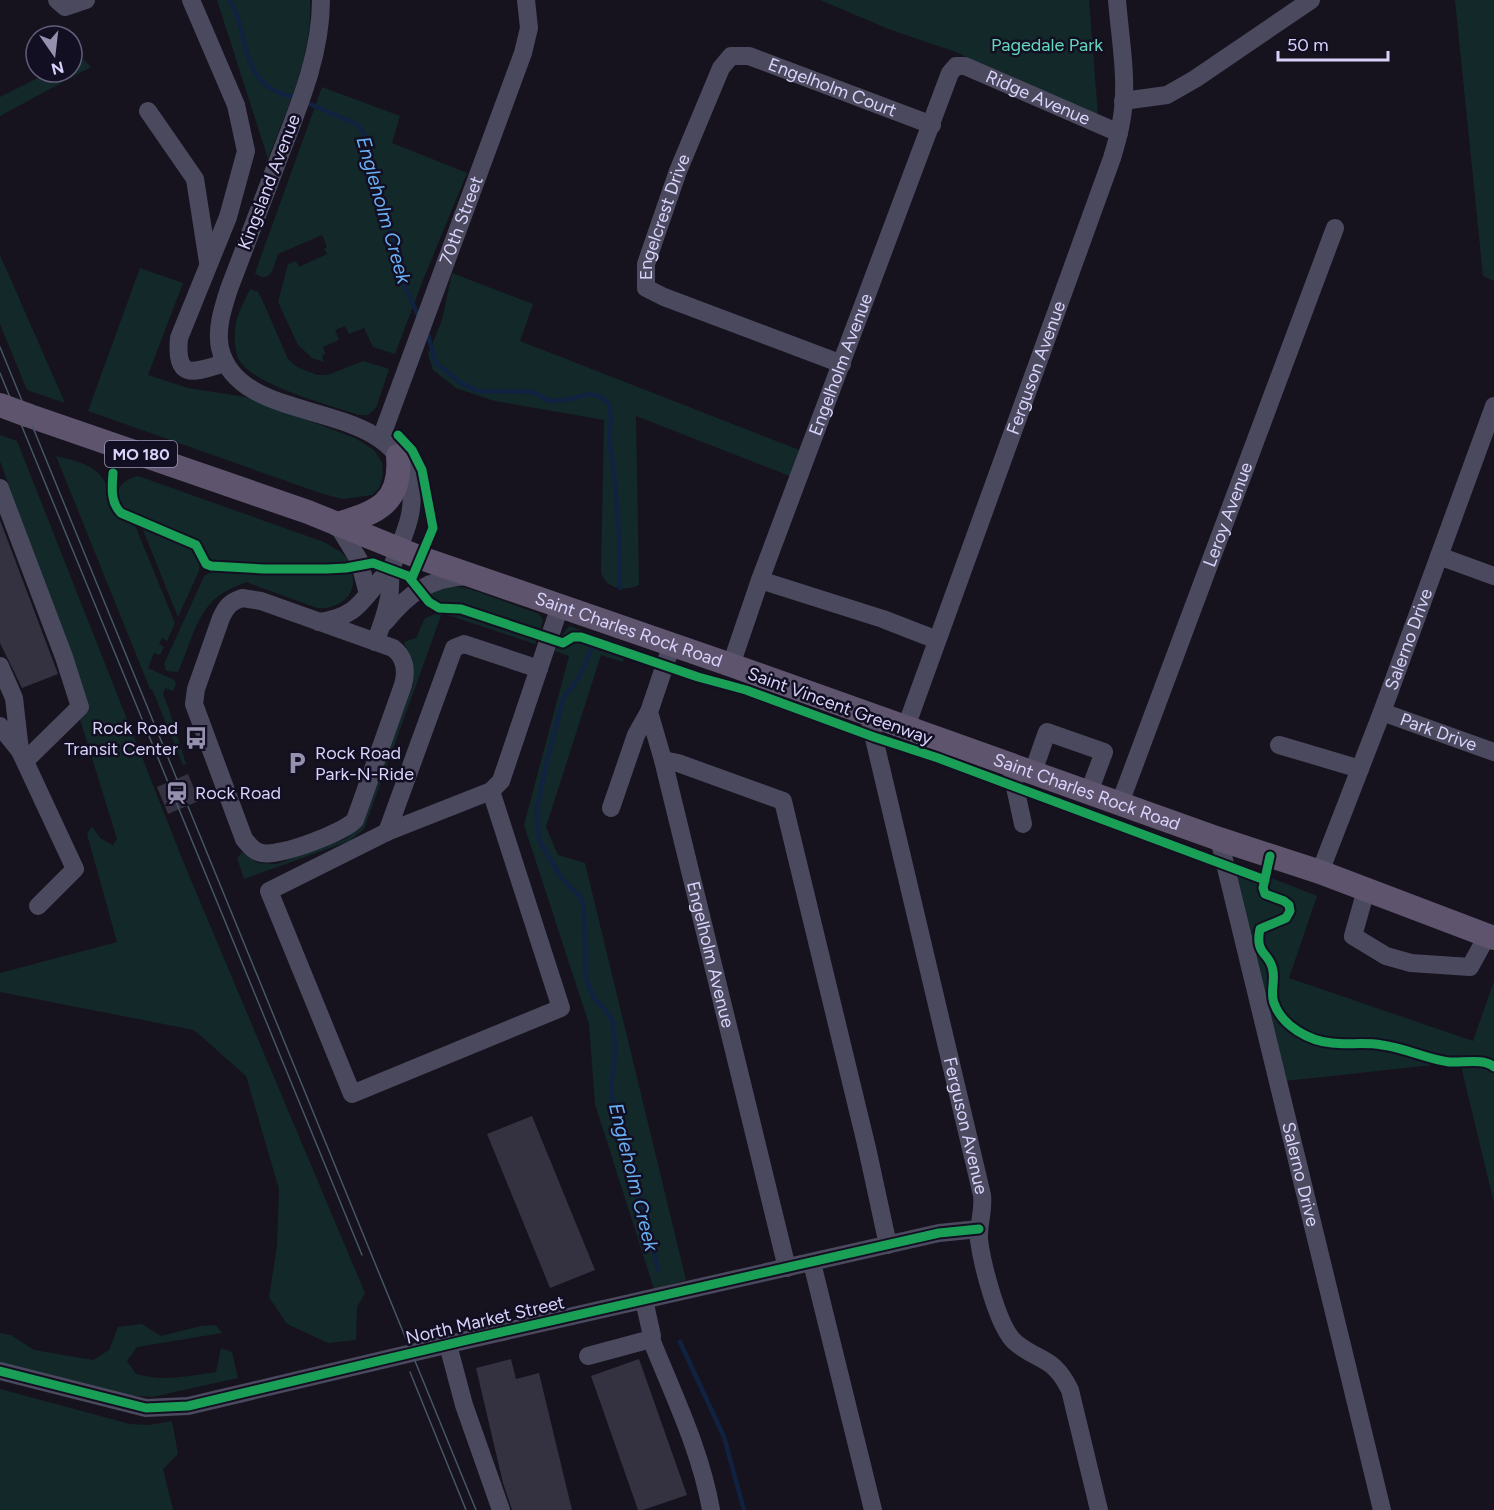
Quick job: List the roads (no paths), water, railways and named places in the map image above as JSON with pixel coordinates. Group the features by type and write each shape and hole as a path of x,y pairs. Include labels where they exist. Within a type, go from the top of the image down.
{"main road":[{"name":"Saint Charles Rock Road","path":"0,405 337,524 395,559 473,575 1219,839 1320,872 1491,937"},
{"path":"337,524 365,515 387,501 398,483 398,456"}],"street":[{"path":"57,0 65,7 86,0"},
{"path":"191,0 236,105 246,151 228,217 179,338 180,364 194,373 225,363 238,380 254,392 381,438 398,456 407,472 412,496 410,521 395,559 389,598 378,635"},
{"name":"Kingsland Avenue","path":"225,363 220,346 219,330 222,311 294,119 317,47 321,0"},
{"name":"70th Street","path":"381,438 522,53 529,28 526,0"},
{"name":"Ferguson Avenue","path":"906,727 1112,159 1119,133 1123,101 1117,0"},
{"path":"1123,101 1167,95 1195,79 1311,0"},
{"name":"Engelholm Court","path":"731,56 749,56 932,125"},
{"name":"Engelcrest Drive","path":"731,56 721,68 678,171 646,264 646,288 664,297 842,364"},
{"name":"Engelholm Avenue","path":"731,665 760,580 950,73 956,66"},
{"name":"Ridge Avenue","path":"956,66 965,66 1119,133"},
{"path":"148,111 195,178 208,264"},
{"name":"Leroy Avenue","path":"1120,803 1335,228"},
{"name":"Salerno Drive","path":"1320,872 1382,712 1494,406"},
{"path":"0,488 64,657 80,707 22,756"},
{"path":"337,524 359,560 368,594"},
{"path":"1439,556 1494,576"},
{"path":"319,622 358,608 395,559"},
{"path":"378,635 405,601 420,588 446,578 473,575"},
{"path":"760,580 883,619 938,640"},
{"path":"251,598 319,622 378,635 399,653 405,678 355,820 342,830 280,853 259,853 244,839 195,712 194,697 221,618 226,607 234,601 251,598"},
{"path":"491,792 561,1008 352,1095 269,891 387,831 491,792 501,781 560,606"},
{"path":"387,831 454,648 465,644 539,669"},
{"path":"611,808 636,735 649,712 672,644"},
{"path":"0,666 14,698 22,756"},
{"name":"Engelholm Avenue","path":"649,712 663,760 787,1268"},
{"name":"Park Drive","path":"1382,712 1494,752"},
{"name":"Ferguson Avenue","path":"868,713 982,1195 983,1213 979,1229 981,1252 1003,1326 1016,1343 1058,1369 1070,1390 1100,1510"},
{"path":"0,726 22,756 75,869 38,906"},
{"path":"1034,772 1047,732 1104,752 1089,792"},
{"path":"1279,745 1360,769"},
{"path":"663,760 678,763 783,801 870,1158 888,1245"},
{"path":"1010,764 1023,824"},
{"name":"Salerno Drive","path":"1219,839 1382,1510"},
{"path":"1366,890 1353,936 1386,956 1411,963 1470,967 1491,937"},
{"name":"North Market Street","path":"0,1371 146,1408 188,1406 939,1233 979,1229"},
{"path":"812,1263 873,1510"},
{"path":"644,1300 651,1339 686,1426 707,1489 711,1510"},
{"path":"588,1356 651,1339"},
{"path":"448,1345 464,1405 501,1510"}],"waterway":[{"name":"Engleholm Creek","path":"230,0 239,21 252,67 267,86 297,99"},
{"name":"Engleholm Creek","path":"305,102 356,124 364,133 378,199 394,241 398,272 419,317"},
{"name":"Engleholm Creek","path":"427,332 436,363 461,383 478,391 534,392 549,401 566,400 589,394 601,397 609,404 611,418 609,441 619,533 620,588"},
{"name":"Engleholm Creek","path":"591,650 579,677 563,699 537,810 539,840 560,876 582,899 586,980 594,998 613,1022 615,1047 611,1085 613,1103 646,1215 658,1270"},
{"name":"Engleholm Creek","path":"680,1342 724,1437 744,1510"}],"tram line":[{"path":"0,347 476,1510"},
{"path":"0,373 362,1255"},
{"path":"410,1372 466,1510"}],"place":[{"name":"Rock Road Transit Center","path":"196,738"},
{"name":"Rock Road Park-N-Ride","path":"297,763"},
{"name":"Rock Road","path":"177,793"}],"park label":[{"name":"Pagedale Park","path":"1047,45"}]}
